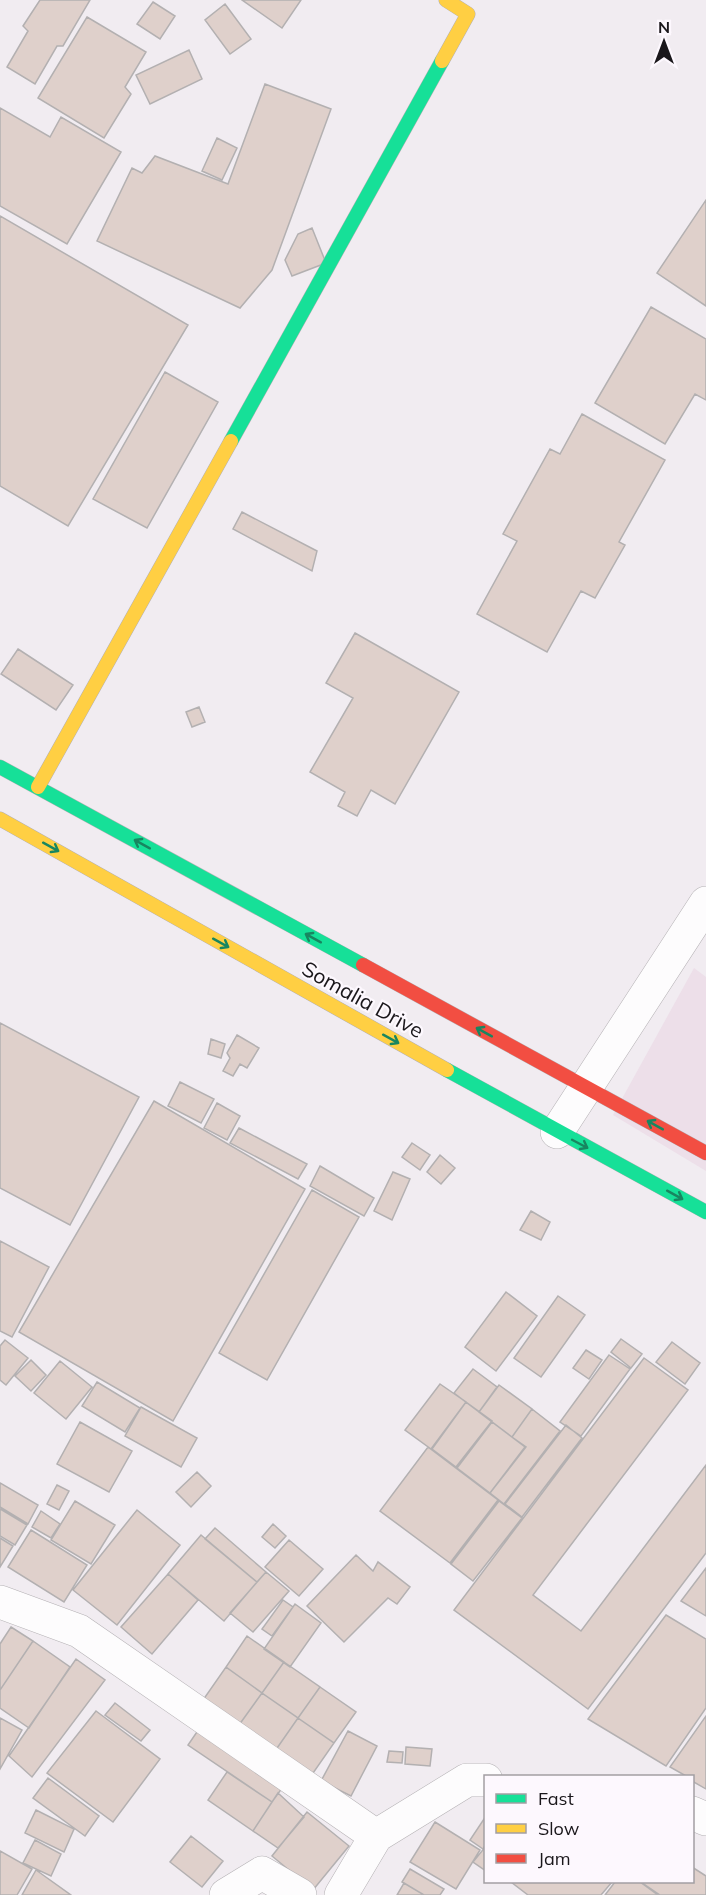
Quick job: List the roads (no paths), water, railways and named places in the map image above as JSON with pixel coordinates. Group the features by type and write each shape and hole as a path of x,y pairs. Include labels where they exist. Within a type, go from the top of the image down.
{"main road":[{"path":"38,787 468,14 446,0"},
{"name":"Somalia Drive","path":"0,766 706,1154"},
{"name":"Somalia Drive","path":"0,819 557,1132 706,1212"}],"street":[{"path":"557,1132 706,903"},
{"path":"0,1602 79,1631 376,1836"},
{"path":"341,1895 376,1836 467,1780 484,1780"},
{"path":"226,1895 262,1873 300,1895"}]}
